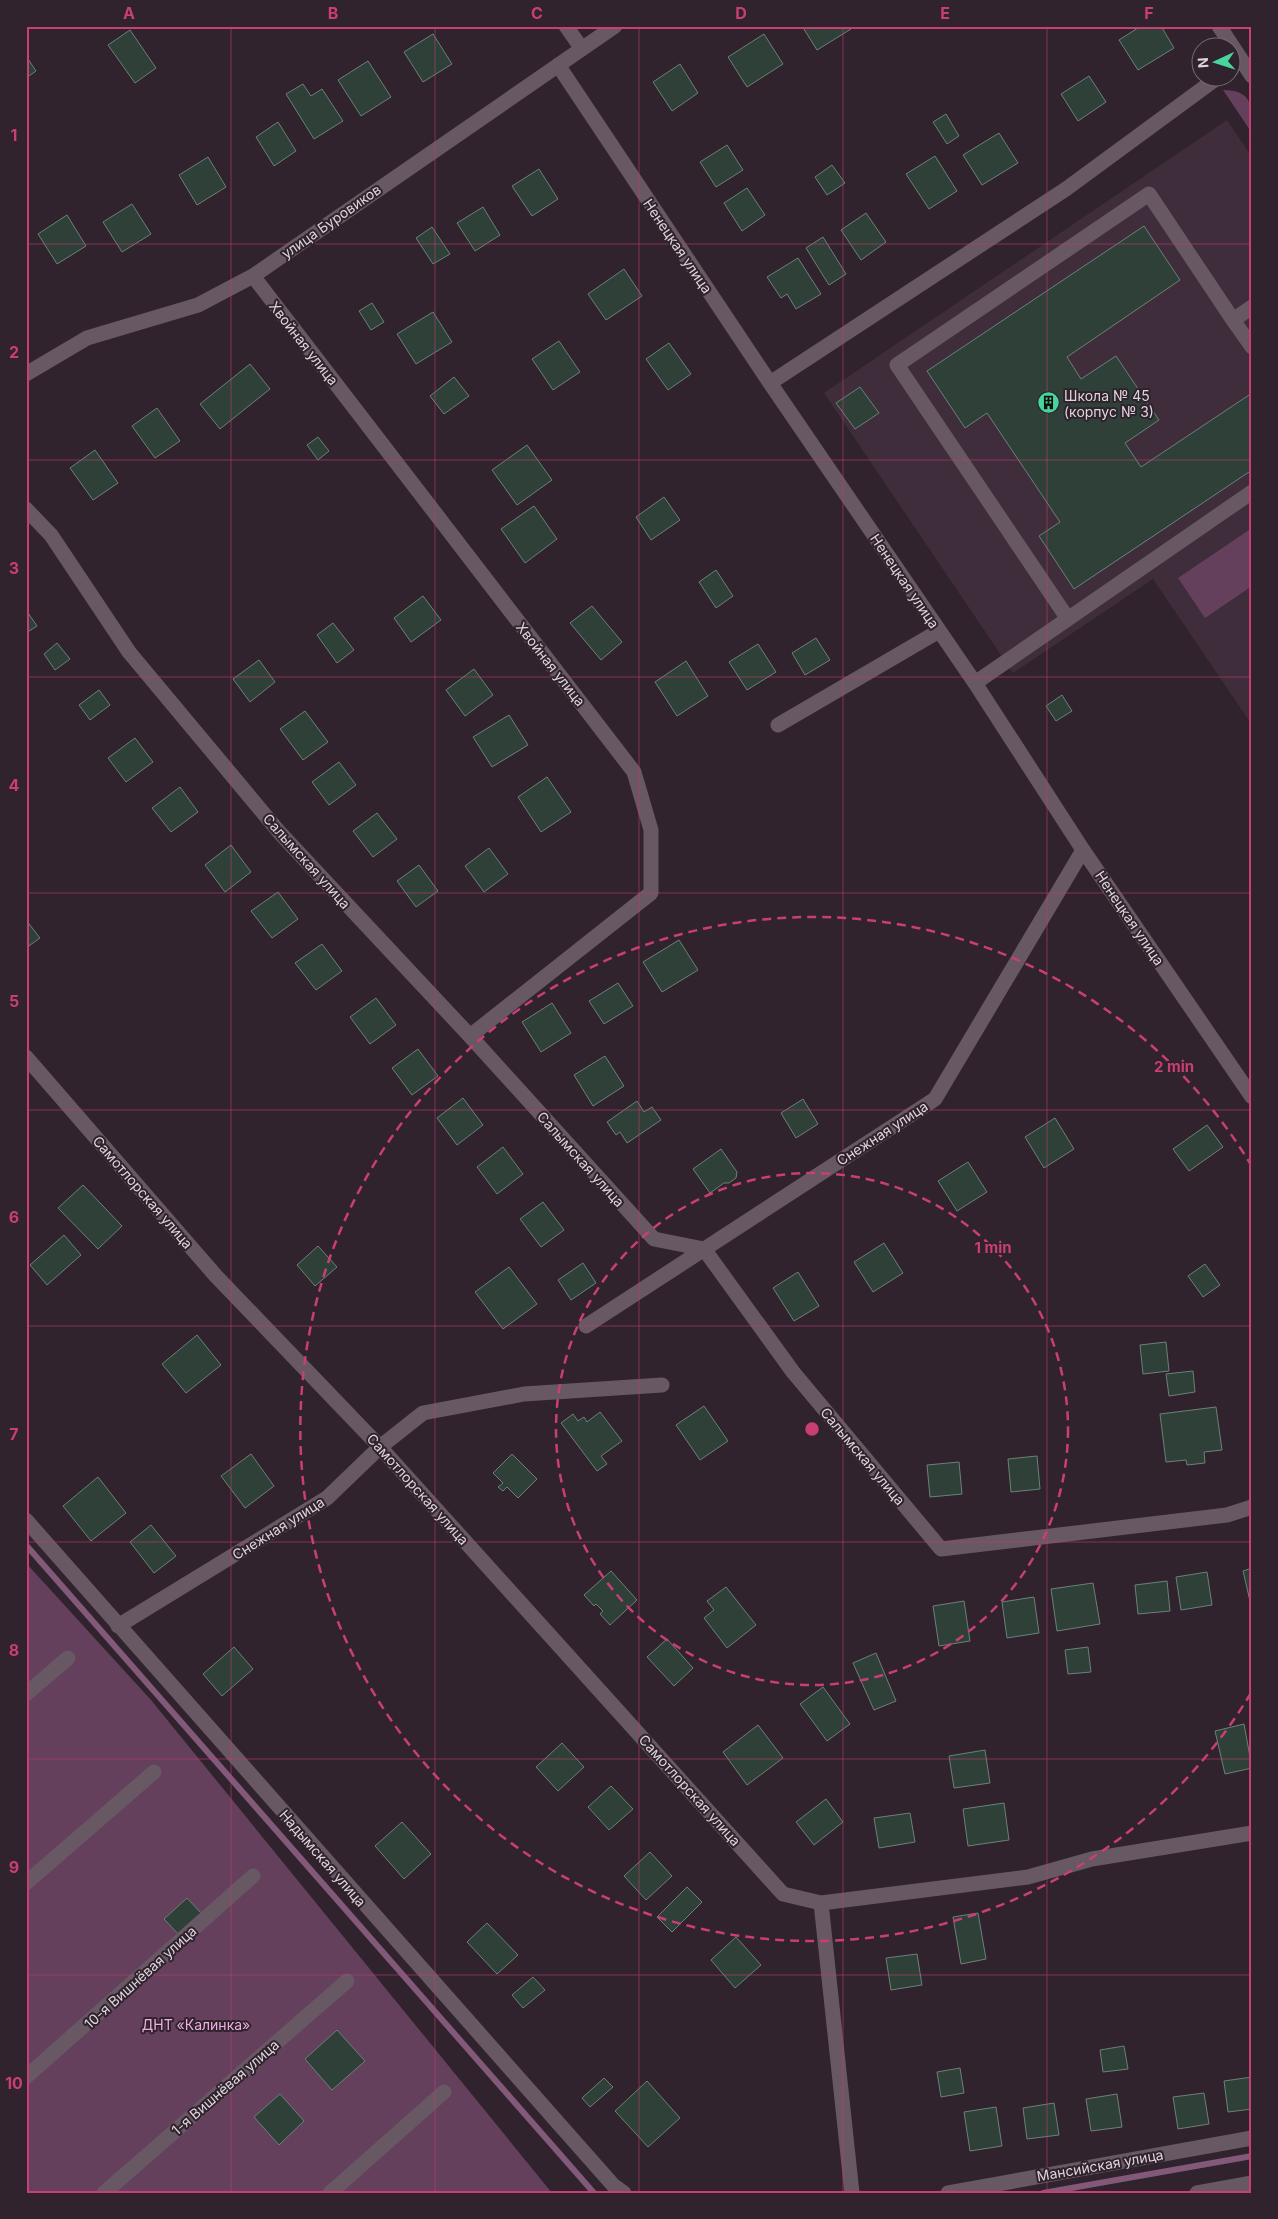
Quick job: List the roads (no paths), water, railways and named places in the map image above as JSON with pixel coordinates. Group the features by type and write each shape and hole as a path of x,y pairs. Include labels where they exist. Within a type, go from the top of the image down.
{"street":[{"path":"566,26 582,49"},
{"name":"улица Буровиков","path":"26,374 87,338 198,305 253,276 615,26"},
{"path":"1219,26 1224,38"},
{"name":"Ненецкая улица","path":"558,65 770,383 975,683 1083,850 1252,1097"},
{"path":"1240,67 1252,76"},
{"path":"770,383 1066,189 1203,88"},
{"path":"1068,619 896,364 1149,194 1252,347"},
{"name":"Хвойная улица","path":"253,276 634,772 651,830 651,893 470,1036"},
{"path":"1233,320 1252,307"},
{"path":"975,683 1252,492"},
{"name":"Салымская улица","path":"26,509 51,536 129,652 280,833 470,1036 654,1239 704,1249 793,1372 941,1549 1227,1515 1252,1507"},
{"path":"778,725 939,631"},
{"name":"Снежная улица","path":"586,1326 935,1099 1083,850"},
{"name":"Самотлорская улица","path":"26,1057 215,1275 380,1447 783,1894 821,1903"},
{"name":"Снежная улица","path":"118,1626 327,1498 380,1447 423,1413 524,1394 662,1385"},
{"name":"Надымская улица","path":"26,1520 613,2185 624,2193"},
{"path":"26,1694 68,1658"},
{"path":"26,1883 154,1772"},
{"path":"852,2193 821,1903 1028,1876 1092,1859 1252,1833"},
{"name":"10-я Вишнёвая улица","path":"26,2077 253,1876"},
{"name":"1-я Вишнёвая улица","path":"104,2193 347,1981"},
{"path":"330,2193 444,2092"},
{"name":"Мансийская улица","path":"948,2193 1252,2138"},
{"path":"1197,2193 1252,2183"}],"waterway":[{"path":"26,1545 594,2193"},
{"path":"1043,2193 1252,2156"}],"place":[{"name":"Школа № 45 (корпус № 3)","path":"1048,403"}],"park label":[{"name":"ДНТ «Калинка»","path":"196,2024"}]}
